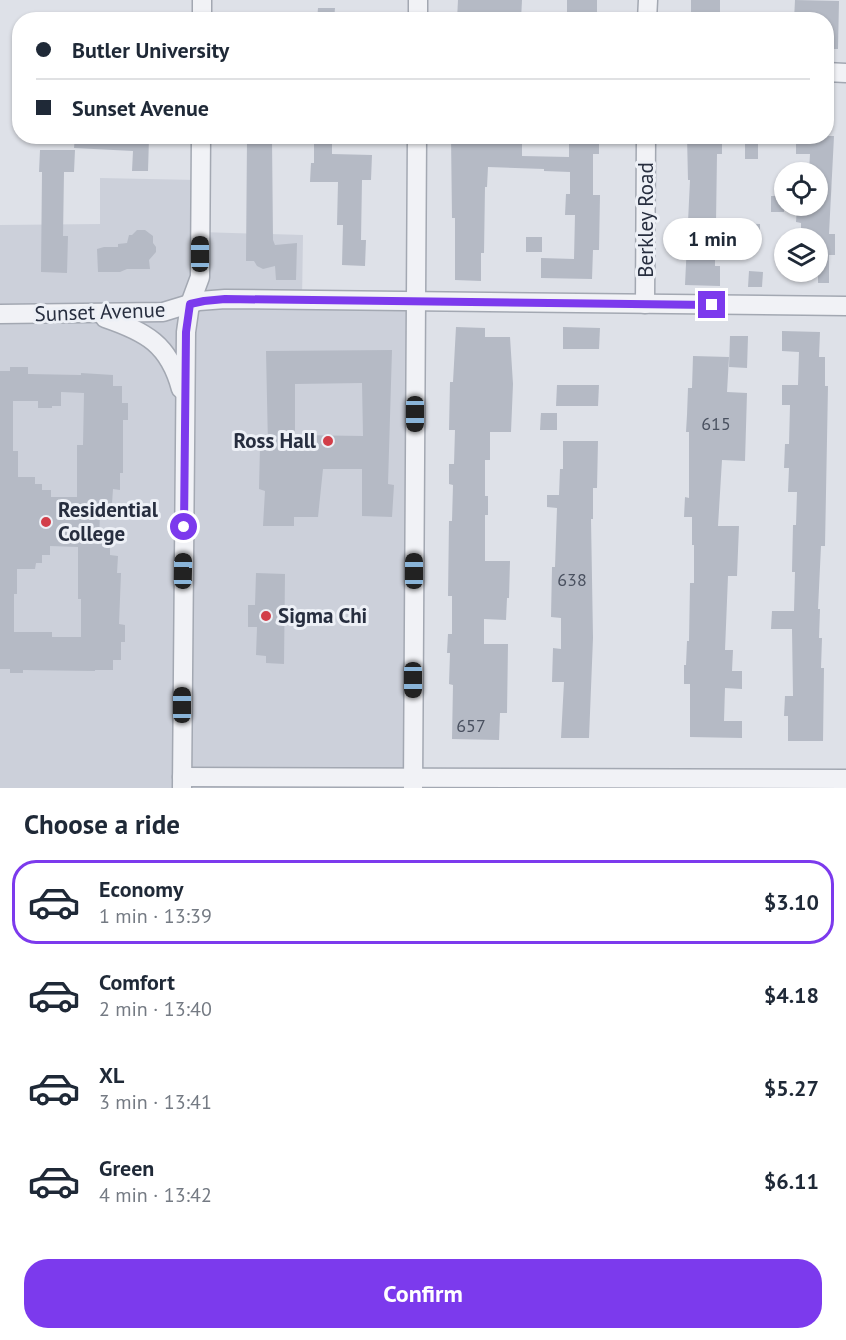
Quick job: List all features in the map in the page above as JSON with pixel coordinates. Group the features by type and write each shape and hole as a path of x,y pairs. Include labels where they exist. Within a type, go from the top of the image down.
{"street":[{"path":"201,144 200,277 190,304 186,332 182,783 846,779"},
{"path":"413,783 417,144"},
{"name":"Berkley Road","path":"645,304 646,144"},
{"name":"Sunset Avenue","path":"0,314 169,312 190,304 225,299 846,306"},
{"path":"95,314 135,328 159,345 176,373 185,407"}],"shaded area":[{"path":"100,178 197,180 200,232 303,235 302,301 417,302 407,788 0,788 0,225 100,224"}],"building":[{"path":"458,0 522,0 521,12 457,12"},
{"path":"567,0 597,0 597,12 567,12"},
{"path":"691,0 720,0 720,12 691,12"},
{"path":"795,0 839,1 838,49 834,49 834,12 794,12"},
{"path":"318,8 335,8 335,12 318,12"},
{"path":"74,144 149,144 148,171 132,171 133,151 74,148"},
{"path":"247,144 272,144 273,240 275,245 297,243 296,280 276,280 275,266 263,269 254,261 246,261"},
{"path":"314,144 332,144 332,154 372,155 371,180 362,180 361,240 366,240 365,266 342,265 343,225 337,225 338,182 310,182 311,163 314,163"},
{"path":"451,144 522,144 522,156 569,157 569,144 599,144 599,154 593,154 593,195 600,195 599,250 593,250 592,279 541,278 541,258 574,259 575,215 565,215 566,194 570,194 570,172 488,167 481,281 455,280 455,218 452,218"},
{"path":"687,144 722,144 722,154 717,154 716,223 760,224 760,240 715,239 715,266 720,266 720,286 685,285 690,180 688,180"},
{"path":"745,144 758,144 758,159 745,159"},
{"path":"796,144 834,144 829,234 835,234 835,255 829,255 829,283 818,283 828,282 828,228 801,228 801,223 796,222 796,216 828,216 828,162 810,162 810,154 796,154"},
{"path":"40,150 75,150 74,172 64,172 63,236 68,236 67,273 41,272 42,172 39,172"},
{"path":"771,196 774,196 774,212 771,212"},
{"path":"137,230 145,230 153,236 156,252 149,260 150,269 98,272 97,249 118,247 118,244 127,243 129,235"},
{"path":"526,237 542,237 542,252 526,252"},
{"path":"749,271 763,272 762,287 748,287"},
{"path":"456,327 485,328 485,337 510,337 513,384 511,432 490,432 490,460 485,460 485,496 488,496 488,515 485,515 485,561 510,561 506,620 484,619 484,644 508,644 507,713 500,713 499,740 452,739 453,685 449,684 450,653 447,653 448,634 452,634 452,596 448,596 449,521 452,521 453,485 449,484 449,464 454,464 455,430 449,430 450,382 453,382"},
{"path":"563,327 600,328 599,349 563,349"},
{"path":"782,331 820,332 819,357 825,357 825,386 828,386 825,546 821,546 818,609 820,609 819,638 822,638 821,668 824,668 823,741 788,741 788,716 784,716 785,696 793,696 792,629 771,629 772,611 794,611 793,525 796,525 797,492 788,492 789,468 784,468 785,444 789,444 790,405 782,405 782,385 798,385 799,352 782,351"},
{"path":"730,336 748,336 747,368 729,367"},
{"name":"Ross Hall","path":"392,350 388,484 394,485 392,517 362,516 362,469 323,469 318,517 294,517 294,526 263,526 265,491 259,489 260,446 268,446 266,351","holes":["362,383 363,436 295,435 295,384"]},
{"path":"693,356 729,357 727,392 747,393 745,461 722,460 718,526 739,526 737,576 728,576 725,650 733,650 732,671 742,671 742,689 725,688 724,721 742,721 742,738 690,737 690,684 684,684 684,665 686,665 687,641 689,641 690,583 694,583 694,545 692,545 692,517 684,517 685,497 689,498 689,432 686,432 688,388 692,388"},
{"name":"Residential College","path":"10,367 28,367 28,374 113,375 113,386 122,386 122,403 128,403 128,420 123,420 123,473 120,473 120,490 113,489 112,504 101,504 100,513 99,541 110,541 110,555 118,556 117,573 121,573 119,624 125,625 125,642 121,642 121,660 113,660 113,670 23,670 23,673 10,673 10,669 0,669 0,371 10,371","holes":["61,392 84,393 83,445 77,445 77,497 51,497 51,490 42,490 42,484 35,484 35,477 18,477 18,451 13,451 13,401 38,401 38,408 52,408 52,406 61,406","50,546 78,547 81,637 52,637 52,632 14,632 14,594 17,594 17,569 35,569 36,563 42,563 42,555 50,555"]},
{"path":"557,385 599,385 598,406 556,406"},
{"path":"541,413 557,413 557,430 540,430"},
{"path":"563,441 598,441 597,488 593,488 593,519 591,519 593,638 589,738 561,738 564,682 552,682 553,648 561,649 561,618 551,617 557,508 547,507 547,495 559,495 560,469 563,469"},
{"name":"Sigma Chi","path":"256,573 285,574 284,664 266,663 266,656 256,655 257,627 248,627 248,605 255,605"}],"place":[{"name":"Ross Hall","path":"328,441"},
{"name":"Residential College","path":"46,522"},
{"name":"Sigma Chi","path":"266,616"}],"route":[{"path":"184,527 186,332 190,304 225,299 712,305"}]}
